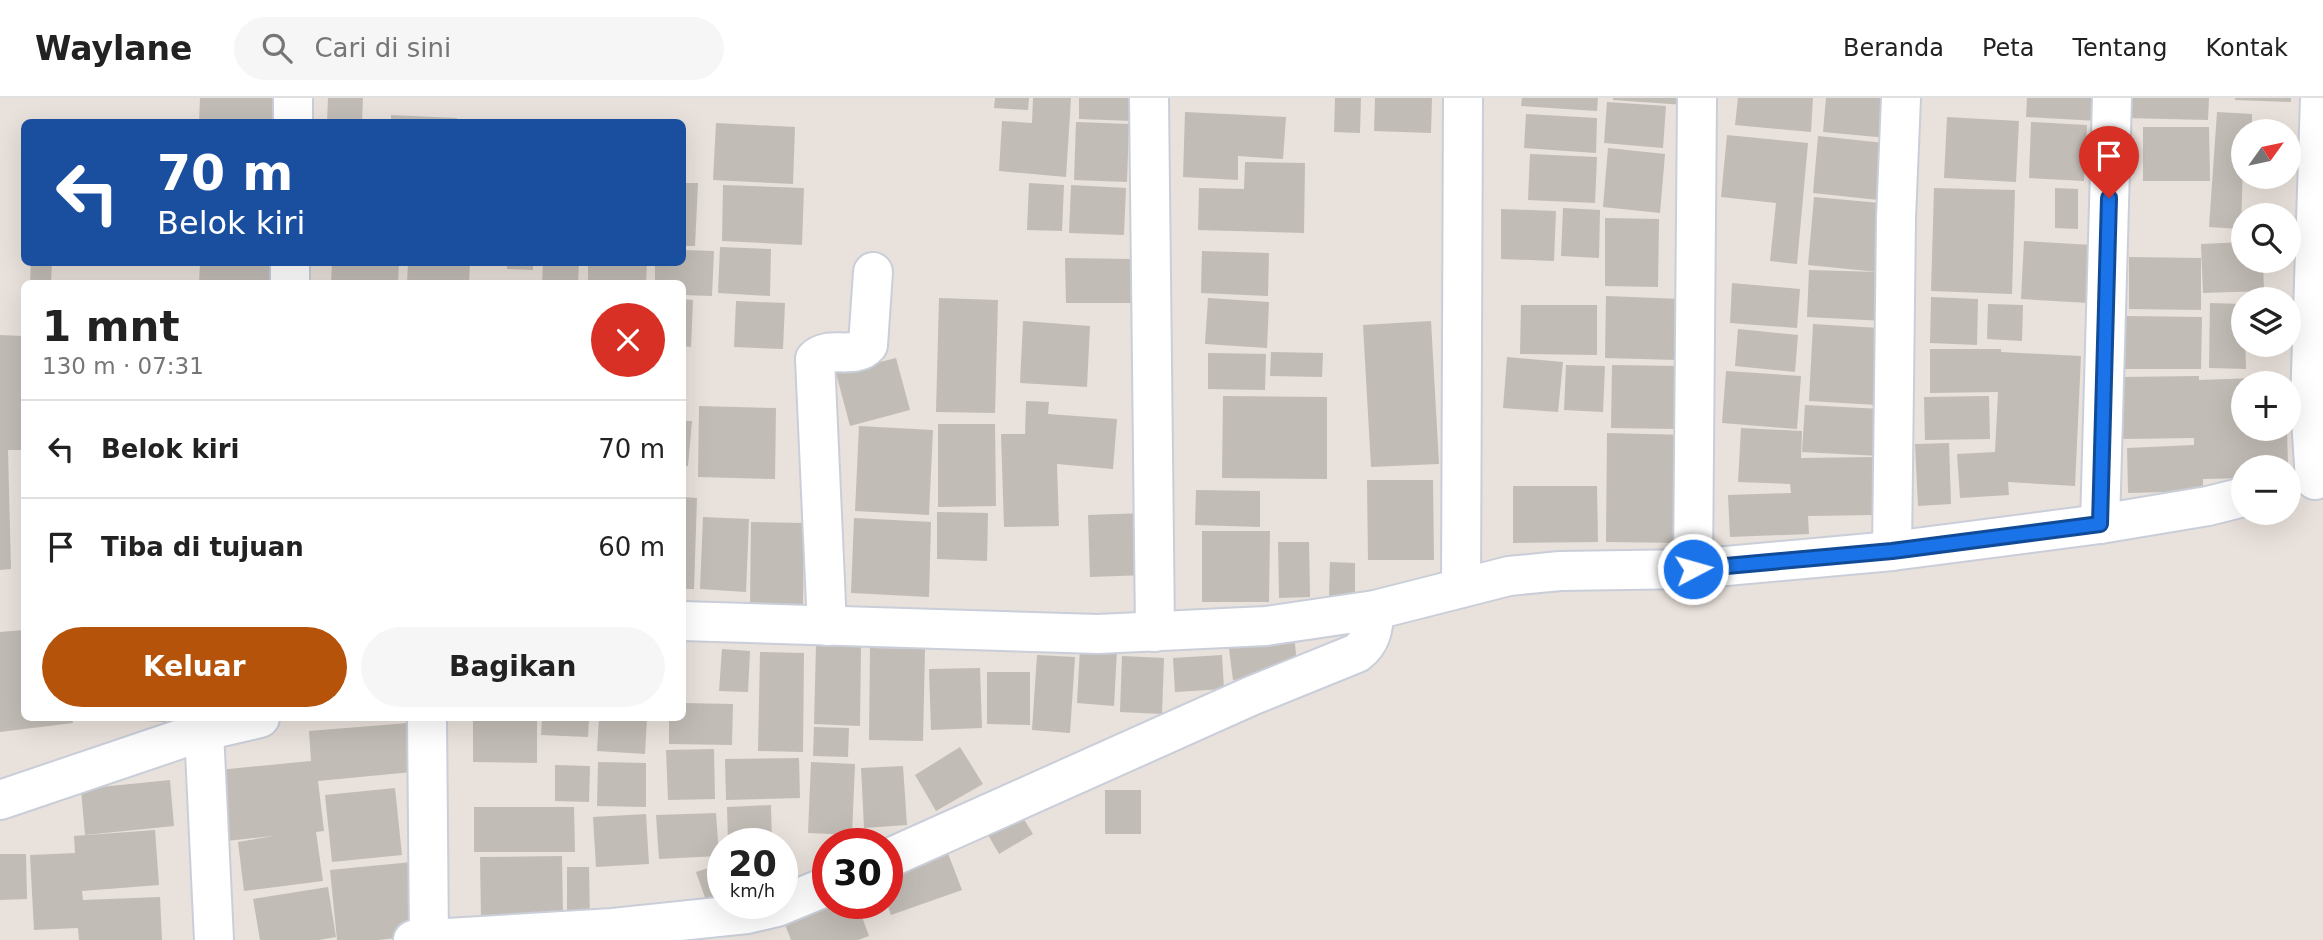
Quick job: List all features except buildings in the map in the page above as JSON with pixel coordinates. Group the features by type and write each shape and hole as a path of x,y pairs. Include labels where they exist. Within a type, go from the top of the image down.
{"street":[{"path":"293,98 293,119"},
{"path":"1149,98 1155,632"},
{"path":"1461,588 1463,98"},
{"path":"1693,569 1697,98"},
{"path":"1892,551 1896,218 1901,98"},
{"path":"2100,524 2112,98"},
{"path":"2309,482 2320,98"},
{"path":"827,626 815,359 821,354 860,351 866,348 873,272"},
{"path":"686,621 1098,634 1266,626 1375,610 1508,576 1560,571 1693,569 1892,551 2100,524 2231,500"},
{"path":"903,852 1251,696 1357,653 1368,644 1375,610"},
{"path":"426,721 423,939 613,928 747,914 777,907 812,893"},
{"path":"0,800 232,723 214,940"}],"route":[{"path":"1693,569 1892,551 2100,524 2109,198"}]}
